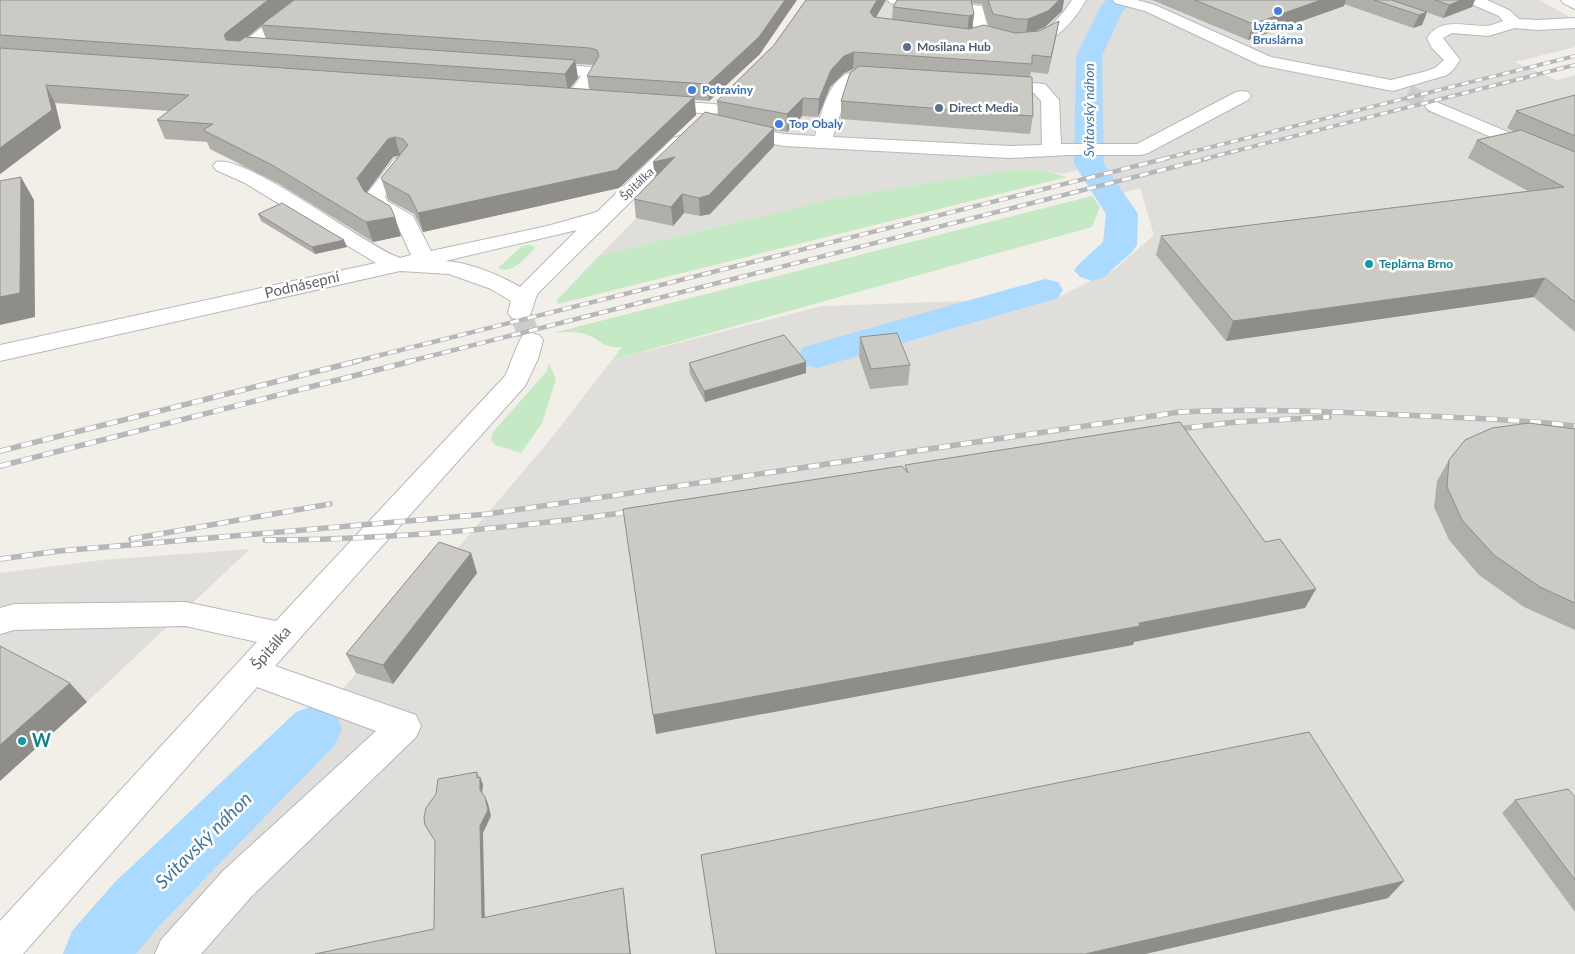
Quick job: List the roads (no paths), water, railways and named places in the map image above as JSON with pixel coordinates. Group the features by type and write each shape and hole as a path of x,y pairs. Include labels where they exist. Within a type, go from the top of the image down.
{"street":[{"path":"226,73 247,47 293,10 310,0"},
{"path":"887,15 894,0 977,9 974,37 1022,44 1041,41 1071,14 1080,0"},
{"path":"1474,0 1504,13 1514,22"},
{"path":"1568,0 1575,4"},
{"path":"1125,1 1150,8 1266,60 1400,89 1401,81 1435,74 1448,68 1452,60 1447,52 1436,43 1435,38 1438,34 1450,28"},
{"path":"1433,22 1450,28 1488,31 1514,22 1537,24 1575,23"},
{"path":"247,47 267,48"},
{"path":"523,67 592,72 574,99"},
{"path":"822,142 840,87 854,76 903,79"},
{"path":"981,84 1039,88 1050,100 1061,150"},
{"name":"Špitálka","path":"0,950 283,634 516,380 526,359 524,317 532,287 604,216 713,121 728,96"},
{"path":"640,103 784,140 1010,152 1100,151 1141,148 1242,96"},
{"path":"554,97 593,100"},
{"path":"1434,106 1575,167"},
{"path":"401,163 375,196 378,204 406,220 423,258"},
{"path":"223,166 252,179 393,264 452,268 499,284 524,317"},
{"name":"Podnásepní","path":"0,353 552,230 604,216"},
{"path":"0,621 14,617 185,614 283,634"},
{"path":"175,954 237,884 404,726 251,671"}],"waterway":[{"name":"Svitavský náhon","path":"1092,270 1120,245 1122,214 1089,164 1089,56 1113,6 1125,0"},
{"name":"Svitavský náhon","path":"817,356 1045,290"},
{"name":"Svitavský náhon","path":"95,954 137,904 315,729"}],"tunnel":[{"path":"1408,93 1434,106"},
{"path":"520,313 531,340"}],"railway":[{"path":"1163,159 1575,56"},
{"path":"1204,159 1575,65"},
{"path":"353,362 1168,158"},
{"path":"407,362 1209,158"},
{"path":"0,451 358,361"},
{"path":"0,466 412,361"},
{"path":"0,559 59,551 488,514 1180,412 1241,410 1332,412 1537,422 1575,426"},
{"path":"1170,430 1236,422 1329,417"},
{"path":"131,539 330,504"},
{"path":"265,540 358,538 451,532 544,523 636,511"}],"place":[{"name":"Lyžárna a Bruslárna","path":"1278,11"},
{"name":"Mosilana Hub","path":"907,47"},
{"name":"Potraviny","path":"692,90"},
{"name":"Direct Media","path":"939,108"},
{"name":"Top Obaly","path":"779,124"},
{"name":"Teplárna Brno","path":"1369,264"},
{"name":"W","path":"22,741"}]}
